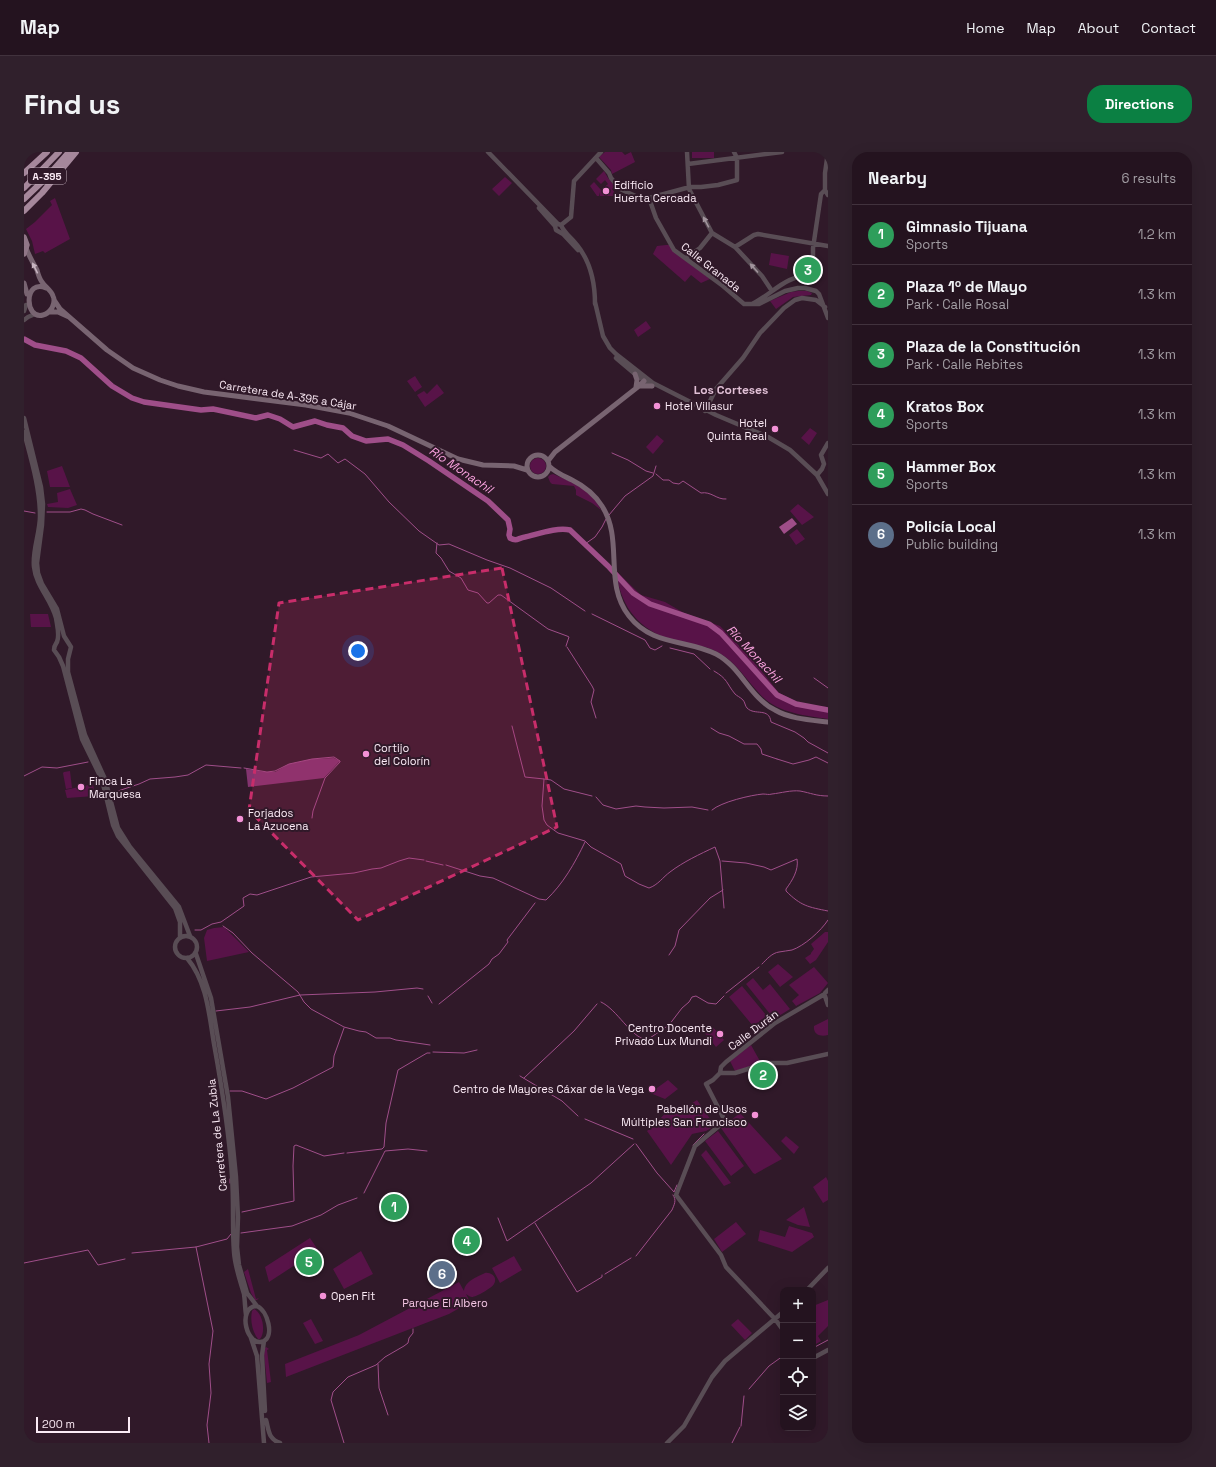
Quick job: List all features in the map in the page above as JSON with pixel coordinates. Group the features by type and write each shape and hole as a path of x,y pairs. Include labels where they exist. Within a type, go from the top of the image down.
{"highway":[{"path":"24,173 47,152"},
{"name":"A-395","path":"24,188 59,152"},
{"name":"A-395","path":"24,199 46,178 69,152"},
{"path":"24,211 42,193 76,152"}],"main road":[{"path":"24,237 26,242 25,251 40,279 52,294 54,300 53,306 49,312 42,315 34,314 29,311 26,305 25,299 27,294 35,287 41,286 46,288"},
{"path":"24,283 27,294"},
{"name":"Carretera de A-395 a Cájar","path":"54,300 58,306 97,342 124,362 145,374 172,384 216,394 306,405 349,413 388,426 458,459 483,465 514,466 527,470"},
{"name":"Carretera de A-395 a Cájar","path":"49,312 58,312 72,318"},
{"path":"635,374 637,387"},
{"path":"547,473 547,461 555,452 644,381"},
{"path":"637,387 652,384"},
{"path":"559,474 541,455 533,456 527,462 527,470 531,475 537,477 543,476 547,473 559,474 571,479 588,490 596,498 602,507 611,528 614,550 613,567 616,590 629,617 644,631 666,641 699,647 721,657 734,668 764,702 774,710 787,715 828,722"},
{"name":"Carretera de A-395 a Cájar","path":"514,466 527,462"}],"street":[{"path":"488,152 584,255 590,268 597,326 604,344 644,381 688,404 706,409"},
{"path":"559,227 571,217 574,181 601,152"},
{"path":"687,152 691,194 712,233 735,247 762,276 772,290"},
{"path":"596,158 620,189 636,197 649,198 690,187 718,185 737,180 737,158 734,152"},
{"path":"688,164 737,158 751,154 782,152"},
{"path":"828,152 825,173 825,190 828,195"},
{"path":"750,305 790,280 800,276 813,275 813,243 821,194 825,190"},
{"name":"Calle Granada","path":"649,198 656,218 674,250 723,286 743,303 750,305"},
{"path":"686,258 700,248 712,233"},
{"path":"735,247 758,234 828,246"},
{"path":"750,305 761,304 770,297 798,288 818,292 817,298"},
{"path":"706,409 716,389 736,366 760,333 789,303 802,298 817,298"},
{"path":"817,298 827,308 828,318"},
{"path":"595,302 603,336"},
{"path":"24,311 26,305"},
{"path":"24,320 34,314"},
{"path":"597,326 614,354 652,384"},
{"path":"624,361 642,377 644,381"},
{"path":"670,394 760,433 790,450 817,475 828,494"},
{"path":"24,418 43,504 37,563 38,573 42,584 57,609 62,631 66,641 71,647 67,666 85,735 105,779 118,828 130,847 179,907 190,936 197,944 196,954 191,957 187,958 180,956 176,951 176,944 180,938 180,922 175,908 118,836 113,825 102,780 82,739 64,666 54,650 58,635 55,616 51,604 36,578 34,569 34,557 39,528 40,510 37,488 24,432"},
{"path":"817,475 824,464 821,455 828,443"},
{"path":"56,642 61,640 66,641"},
{"path":"59,657 69,655"},
{"path":"180,938 190,936"},
{"name":"Carretera de La Zubia","path":"196,954 210,998 228,1097 234,1144 238,1217 238,1256 240,1271 247,1293 257,1306"},
{"name":"Carretera de La Zubia","path":"187,958 197,972 204,990 222,1089 232,1176 234,1253 238,1275 244,1295 246,1315"},
{"path":"825,994 828,1005"},
{"name":"Calle Durán","path":"775,1319 726,1267 721,1255 676,1195 695,1146 726,1121 706,1084 720,1073 721,1067 726,1062 774,1023 825,994"},
{"path":"720,1073 735,1073 764,1064 777,1062 788,1063 828,1054"},
{"path":"810,1287 828,1268"},
{"path":"274,1443 266,1442 257,1356 246,1325 246,1315 250,1308 257,1306 266,1313 269,1322 268,1336 264,1341 262,1355 264,1420 270,1436 275,1441 280,1443"},
{"path":"667,1443 684,1426 712,1377 725,1361 780,1315"},
{"path":"775,1319 780,1326"},
{"path":"251,1338 257,1341 264,1341"},
{"path":"816,1356 828,1350"}],"highlighted area":[{"path":"502,568 557,827 358,920 249,810 279,603"}],"green space":[{"path":"605,152 622,152 625,155 631,152 635,162 612,174 611,170 599,157"},
{"path":"692,152 714,152 714,158 692,158"},
{"path":"604,171 615,186 612,189 616,194 613,196 600,196 599,192 599,196 597,196 590,186 594,182 601,190 608,184 605,180 601,184 596,179"},
{"path":"505,177 512,183 499,196 492,189"},
{"path":"55,198 70,239 45,253 43,251 35,254 32,241 26,229 52,205 50,201"},
{"path":"669,245 710,279 701,283 691,275 685,282 653,254 657,246"},
{"path":"771,253 789,256 787,269 769,265"},
{"path":"807,291 812,293 811,295 793,297 776,309 770,301 791,292"},
{"path":"646,321 651,328 638,337 634,330"},
{"path":"415,376 422,387 415,392 407,381"},
{"path":"437,384 444,393 425,407 417,395 424,391 427,394"},
{"path":"810,428 817,433 809,445 801,438"},
{"path":"657,435 664,441 653,454 646,447"},
{"path":"535,458 541,458 546,463 544,472 541,474 535,474 530,469 530,463"},
{"path":"62,466 70,487 50,487 47,471"},
{"path":"553,474 587,492 601,510 592,503 576,495 574,486 552,484 548,477"},
{"path":"70,489 77,505 68,508 48,507 47,504 58,502 57,493"},
{"path":"798,504 814,517 802,525 790,511"},
{"path":"797,529 805,539 796,545 789,535"},
{"path":"616,571 641,595 665,602 684,613 720,626 753,660 779,693 802,704 828,707 828,719 790,712 773,705 759,693 732,662 721,654 708,648 666,638 646,627 631,612 625,603 618,583"},
{"path":"30,614 48,614 51,627 31,627"},
{"path":"70,771 72,788 66,789 63,773"},
{"path":"93,784 95,796 67,798 65,790"},
{"path":"224,927 249,952 207,961 204,938 207,930"},
{"path":"825,932 828,932 828,942 816,960 810,964 805,958 811,954 814,949 811,944"},
{"path":"778,964 793,977 780,987 768,972"},
{"path":"814,967 828,983 820,993 796,1006 792,1001 799,995 789,985"},
{"path":"753,978 763,990 770,984 790,1009 774,1019 746,984"},
{"path":"742,986 771,1021 758,1032 729,997"},
{"path":"828,1019 828,1035 818,1035 814,1029 814,1026"},
{"path":"711,1025 724,1040 716,1047 703,1031"},
{"path":"751,1045 761,1063 735,1071 730,1061"},
{"path":"762,1066 772,1080 763,1084 753,1070"},
{"path":"668,1080 678,1089 665,1099 650,1093"},
{"path":"697,1100 715,1126 706,1131 692,1134 671,1165 647,1131 673,1105 678,1112"},
{"path":"740,1113 782,1159 755,1174 721,1128"},
{"path":"718,1131 744,1166 731,1176 705,1141"},
{"path":"786,1136 799,1147 794,1154 781,1141"},
{"path":"706,1150 731,1183 724,1186 701,1155"},
{"path":"826,1177 828,1181 828,1200 823,1203 813,1187"},
{"path":"804,1207 810,1227 798,1225 786,1220"},
{"path":"736,1222 746,1234 722,1252 714,1239"},
{"path":"789,1226 812,1233 814,1237 792,1252 758,1241 760,1230 785,1237"},
{"path":"310,1238 318,1250 269,1282 265,1267"},
{"path":"361,1251 373,1274 344,1289 333,1269"},
{"path":"514,1256 522,1270 500,1283 492,1268"},
{"path":"248,1269 256,1299 259,1298 257,1300 255,1300 251,1293 244,1272"},
{"name":"Parque El Albero","path":"485,1273 492,1274 494,1277 495,1281 493,1286 474,1297 466,1294 470,1302 449,1314 286,1377 285,1364 359,1335 459,1282 464,1291 469,1282"},
{"path":"828,1300 828,1326 818,1336 821,1341 816,1344 816,1323 816,1305"},
{"path":"254,1309 260,1314 263,1323 263,1332 260,1339 258,1339 254,1333 251,1322 251,1314"},
{"path":"311,1319 323,1341 315,1344 303,1323"},
{"path":"738,1319 752,1333 745,1340 731,1325"},
{"path":"266,1347 269,1349 267,1350 271,1382 267,1383 264,1354"}],"shaded area":[{"path":"792,518 797,524 784,534 779,527"},
{"path":"334,758 340,761 324,778 248,787 246,769 275,772 289,764 312,759"}],"waterway":[{"name":"Río Monachil","path":"24,339 35,345 66,351 81,358 112,386 132,398 144,402 201,410 213,409 256,418 268,415 280,419 293,427 315,421 343,428 352,436 366,441 388,439 403,445 488,501 508,520 510,538 516,540 553,530 570,530 608,566 633,593 650,604 709,624 721,633 777,695 796,704 828,710"},
{"path":"294,450 321,458 328,454 338,463 345,459 365,474 389,502 419,531 439,545 449,544 510,568 551,588 585,611"},
{"path":"612,453 628,460 646,471 653,473"},
{"path":"609,515 625,496 653,476 656,466"},
{"path":"656,474 663,480 669,480 673,483 679,484 683,481 701,493 708,493 726,499"},
{"path":"47,512 70,512 81,509 122,525"},
{"path":"24,511 35,513"},
{"path":"585,544 595,537 606,519"},
{"path":"437,543 436,553 449,571 461,578 468,590 478,593 487,603 498,595 501,595 548,629 569,637 566,646"},
{"path":"592,614 645,640 650,648 655,650 662,646"},
{"path":"567,647 594,690 591,702 596,718"},
{"path":"670,648 694,654 710,669"},
{"path":"714,671 719,674 735,694 744,701 747,708 765,713 770,717 771,722 795,732 808,742 828,753"},
{"path":"814,678 828,688"},
{"path":"512,726 525,777 544,779 542,806 544,820 547,825 558,833 585,841 591,847 621,864 625,876 649,888 680,865 715,847 720,861 724,908"},
{"path":"711,728 744,744 757,744 761,749 762,754 777,759"},
{"path":"244,768 267,772 275,771 289,764 312,759 334,757 340,761 325,778 313,811 312,818"},
{"path":"777,759 793,764 816,757 828,763"},
{"path":"24,776 42,767 57,768 88,762"},
{"path":"115,792 150,779 188,775 206,765 241,768"},
{"path":"544,779 551,780 564,789 592,796"},
{"path":"712,810 722,804 744,797 763,794 800,791 820,796 828,796"},
{"path":"596,797 603,805 616,809 636,806 664,808 692,807 708,810"},
{"path":"446,865 480,876 493,878 539,899 546,900 568,873 585,842"},
{"path":"195,930 201,930 212,924 221,922 244,906 243,898 250,894 257,895 311,877 354,873 381,868 409,858 424,860"},
{"path":"722,861 746,863 771,870 797,859 796,871 786,891 796,900 805,905 828,911"},
{"path":"426,861 443,865"},
{"path":"669,955 675,946 679,930 710,898 723,890"},
{"path":"439,1004 489,964 492,959 499,954 508,942 507,940 535,903"},
{"path":"762,964 774,954 792,950 807,942 828,920"},
{"path":"223,926 233,933 252,953 298,992 304,1002 311,1009 344,1027 366,1032 376,1038 390,1038 430,1045"},
{"path":"726,993 759,967"},
{"path":"216,1011 250,1007 300,995 375,992 417,988 423,989"},
{"path":"428,996 432,1003"},
{"path":"601,1002 613,1011 635,1034 647,1040 669,1025 692,997 696,996 708,1003 716,1004 724,996"},
{"path":"524,1078 574,1031 597,1004"},
{"path":"230,1091 242,1091 266,1099 293,1088 333,1067 334,1056 344,1028"},
{"path":"433,1052 464,1053 477,1050"},
{"path":"347,1153 382,1149 384,1147 386,1123 398,1070 427,1053 430,1053"},
{"path":"520,1076 562,1101 578,1116"},
{"path":"585,1119 633,1139"},
{"path":"693,1145 704,1134"},
{"path":"498,1218 507,1241 591,1183 634,1144"},
{"path":"636,1144 657,1173 674,1192 677,1185"},
{"path":"242,1212 294,1201 294,1146 296,1145 324,1156 344,1153"},
{"path":"364,1193 385,1151 408,1149 427,1151"},
{"path":"636,1256 672,1210 675,1201 673,1195"},
{"path":"241,1233 292,1226 321,1215 338,1205 357,1198"},
{"path":"535,1223 577,1292 602,1277 602,1275"},
{"path":"132,1253 196,1247 227,1239 231,1234"},
{"path":"196,1247 213,1331 209,1364 211,1393 207,1425 209,1443"},
{"path":"24,1263 88,1250 98,1265 125,1259"},
{"path":"605,1274 631,1258"},
{"path":"344,1443 331,1400 333,1392 348,1377 376,1365 385,1357 408,1343 409,1338 413,1333 413,1329"},
{"path":"816,1346 828,1340"},
{"path":"749,1389 769,1366 780,1358"},
{"path":"378,1364 379,1388 388,1415"},
{"path":"741,1426 744,1396"},
{"path":"732,1443 740,1427"}],"place":[{"name":"Edificio Huerta Cercada","path":"606,191"},
{"name":"Plaza de la Constitución","path":"808,270"},
{"name":"Hotel Villasur","path":"657,406"},
{"name":"Hotel Quinta Real","path":"775,429"},
{"name":"Cortijo del Colorín","path":"366,754"},
{"name":"Finca La Marquesa","path":"81,787"},
{"name":"Forjados La Azucena","path":"240,819"},
{"name":"Centro Docente Privado Lux Mundi","path":"720,1034"},
{"name":"Plaza 1º de Mayo","path":"763,1075"},
{"name":"Centro de Mayores Cáxar de la Vega","path":"652,1089"},
{"name":"Pabellón de Usos Múltiples San Francisco","path":"755,1115"},
{"name":"Gimnasio Tijuana","path":"394,1207"},
{"name":"Kratos Box","path":"467,1241"},
{"name":"Hammer Box","path":"309,1262"},
{"name":"Policía Local","path":"442,1274"},
{"name":"Open Fit","path":"323,1296"}],"district":[{"name":"Los Corteses","path":"731,390"}]}
